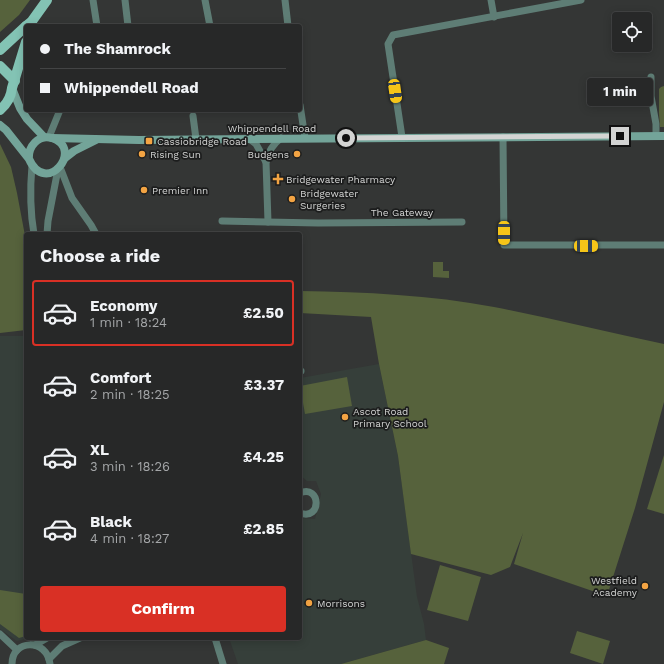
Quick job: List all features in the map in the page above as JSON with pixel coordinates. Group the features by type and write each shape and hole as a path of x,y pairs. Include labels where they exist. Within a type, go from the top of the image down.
{"main road":[{"path":"30,24 47,0"},
{"path":"0,50 24,29"},
{"path":"0,110 6,105 12,94 24,49"},
{"path":"0,66 14,84"}],"street":[{"path":"93,0 97,24"},
{"path":"125,0 128,24"},
{"path":"205,0 210,24"},
{"path":"285,0 288,24"},
{"path":"491,0 494,17"},
{"path":"402,137 388,44 393,35 581,0"},
{"path":"651,77 651,96 656,124 660,136"},
{"path":"14,84 20,108 27,119 48,138 58,141 64,151 65,158 59,168 47,232"},
{"path":"34,232 31,211 29,155 31,146 35,142 48,138 59,112"},
{"path":"301,112 305,138"},
{"path":"193,116 196,139"},
{"path":"0,125 6,130 35,169 44,173 50,173 59,168"},
{"name":"Whippendell Road","path":"48,138 196,139 660,136"},
{"path":"503,137 504,246 664,245"},
{"path":"248,138 256,144 266,162"},
{"path":"268,222 266,162 273,144 281,138"},
{"name":"Whippendell Road","path":"65,158 74,151 96,139"},
{"path":"59,168 72,198 95,232"},
{"name":"The Gateway","path":"222,221 462,222"},
{"path":"302,492 310,492 315,497 317,503 316,508 311,513 302,513"},
{"path":"0,634 17,650"},
{"path":"34,645 43,640"},
{"path":"12,664 17,650 26,645 34,645 44,650 50,661 62,646 76,640"},
{"path":"216,640 223,664"}],"shaded area":[{"path":"0,336 24,336 24,639 17,641 0,629"},
{"path":"379,364 398,456 417,597 424,624 426,640 341,664 238,664 230,640 302,640 302,518 315,519 321,494 316,481 307,481 302,477 302,378"}],"green space":[{"path":"0,0 30,0 19,15 0,32"},
{"path":"664,86 664,127 660,127 659,89"},
{"path":"0,144 11,167 24,232 24,330 0,333"},
{"path":"433,262 443,262 443,271 449,271 449,278 433,277"},
{"path":"302,291 398,295 470,303 664,344 664,402 635,508 607,596 514,564 523,533 510,567 491,575 411,554 398,456 371,317 302,313"},
{"path":"347,377 352,406 305,414 302,397 302,386"},
{"path":"664,455 664,514 647,509"},
{"path":"440,565 481,577 468,621 427,610"},
{"path":"0,590 24,594 24,637 19,638 0,624"},
{"path":"577,631 610,641 603,664 570,653"},
{"path":"426,640 449,648 444,664 341,664"}],"place":[{"name":"Cassiobridge Road","path":"149,141"},
{"name":"Rising Sun","path":"142,154"},
{"name":"Budgens","path":"297,154"},
{"name":"Bridgewater Pharmacy","path":"278,179"},
{"name":"Premier Inn","path":"144,190"},
{"name":"Bridgewater Surgeries","path":"292,199"},
{"name":"Ascot Road Primary School","path":"345,417"},
{"name":"Westfield Academy","path":"645,586"},
{"name":"Morrisons","path":"309,603"}],"route":[{"path":"346,138 620,136"}]}
